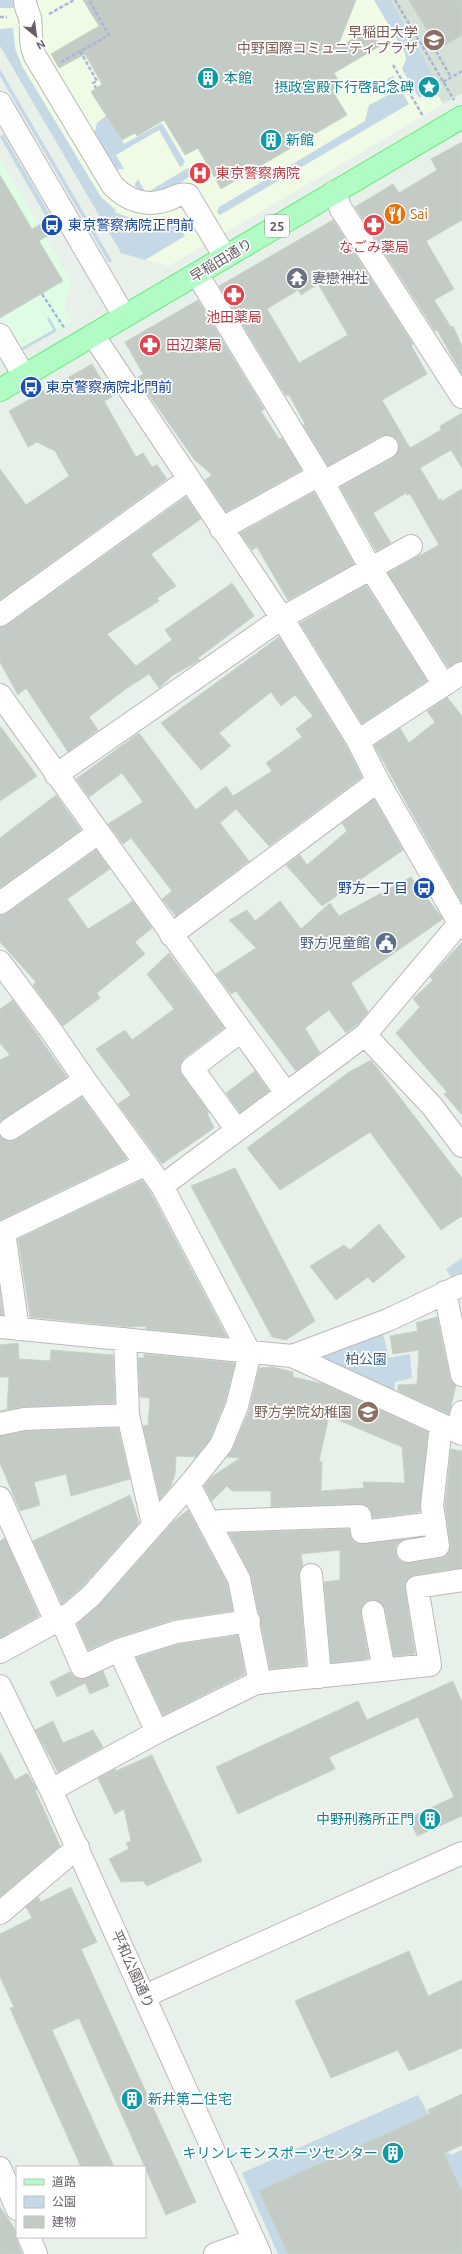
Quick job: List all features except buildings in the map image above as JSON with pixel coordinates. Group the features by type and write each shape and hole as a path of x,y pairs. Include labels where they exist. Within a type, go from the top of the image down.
{"main road":[{"name":"早稲田通り","path":"0,390 334,192 458,109"}],"street":[{"path":"34,9 30,40 35,56 113,186 126,198 146,203 157,203 179,194 188,195 225,257"},
{"path":"0,103 124,316"},
{"path":"334,192 342,209 462,397"},
{"path":"197,274 321,479 371,569 444,685"},
{"path":"0,335 24,376"},
{"path":"93,335 221,529 282,618 358,741 378,781 461,924 365,1035 162,1186"},
{"path":"221,529 387,447"},
{"path":"0,615 189,479"},
{"path":"56,775 282,618 411,546"},
{"path":"358,741 462,673"},
{"path":"0,695 56,775 286,1093"},
{"path":"171,935 378,781"},
{"path":"0,903 98,833"},
{"path":"0,1652 59,1620 91,1596 189,1485 221,1445 237,1406 250,1353 162,1186 52,1032 4,975"},
{"path":"236,1130 192,1068 241,1031"},
{"path":"365,1035 432,1106 462,1146"},
{"path":"10,1129 85,1080"},
{"path":"146,1164 4,1232 9,1328 292,1356 455,1425 432,1506 438,1546 408,1551"},
{"path":"292,1356 388,1320 453,1289 462,1375"},
{"path":"125,1339 128,1415 153,1524"},
{"path":"0,1424 24,1420 128,1415"},
{"path":"189,1485 211,1524 238,1579 249,1621 260,1683"},
{"path":"0,1498 82,1667 119,1650 176,1632 249,1621"},
{"path":"211,1524 220,1521 360,1516 362,1532 435,1523"},
{"path":"311,1575 320,1677"},
{"path":"51,1790 157,1732 260,1683 430,1665 417,1587 462,1580"},
{"path":"373,1612 384,1670"},
{"path":"119,1650 157,1732"},
{"name":"平和公園通り","path":"0,1686 78,1847 257,2247"},
{"path":"0,1913 78,1847"},
{"path":"145,1996 462,1853"},
{"path":"0,2168 16,2207"},
{"path":"29,2238 36,2254"},
{"path":"215,2254 257,2247"}],"path":[{"path":"34,9 74,0"},
{"path":"60,63 109,35 89,0"},
{"path":"395,0 458,109"},
{"path":"433,46 451,77"},
{"path":"80,51 97,81 93,83 96,88"},
{"path":"393,65 424,118"},
{"path":"443,82 462,71"},
{"path":"42,294 65,329"}],"shaded area":[{"name":"東京警察病院","path":"0,0 382,0 443,104 169,266 121,253 0,46"},
{"name":"早稲田大学 中野国際コミュニティプラザ","path":"382,0 462,0 462,93 443,104"},
{"path":"0,159 71,281 64,309 72,322 20,352 0,318"}],"green space":[{"path":"0,0 21,0 21,8 0,8"},
{"path":"374,0 390,0 434,77 429,81 434,89 419,98 402,69 406,60 405,53"},
{"path":"13,28 15,48 22,66 101,197 116,210 115,212 129,217 172,217 185,236 145,260 121,253 0,46 0,29"},
{"path":"0,69 112,261 109,263 0,76"},
{"path":"393,76 409,104 220,215 217,212 219,207 365,121 369,105 394,92 387,79"},
{"path":"107,115 124,144 162,123 185,162 183,163 184,165 180,167 159,130 116,155 124,169 113,170 94,135 97,123"},
{"path":"3,134 50,215 46,217 0,137"},
{"path":"188,168 192,175 164,192 148,196 135,190 135,184 138,179 146,193"},
{"path":"49,317 57,331 20,352 12,339 15,338 21,348 53,330 47,319"},
{"path":"462,1258 462,1277 452,1279 446,1269"},
{"name":"柏公園","path":"382,1330 389,1358 410,1354 412,1378 395,1382 394,1397 312,1354"},
{"name":"キリンレモンスポーツセンター","path":"418,2095 450,2155 462,2150 462,2254 278,2254 242,2173"}],"place":[{"name":"早稲田大学 中野国際コミュニティプラザ","path":"434,40"},
{"name":"本館","path":"208,78"},
{"name":"摂政宮殿下行啓記念碑","path":"429,87"},
{"name":"新館","path":"271,140"},
{"name":"東京警察病院","path":"200,173"},
{"name":"Sai","path":"395,214"},
{"name":"東京警察病院正門前","path":"52,225"},
{"name":"なごみ薬局","path":"374,225"},
{"name":"妻戀神社","path":"297,278"},
{"name":"池田薬局","path":"234,295"},
{"name":"田辺薬局","path":"150,345"},
{"name":"東京警察病院北門前","path":"31,387"},
{"name":"野方一丁目","path":"424,888"},
{"name":"野方児童館","path":"386,943"},
{"name":"野方学院幼稚園","path":"368,1412"},
{"name":"中野刑務所正門","path":"430,1819"},
{"name":"新井第二住宅","path":"132,2099"},
{"name":"キリンレモンスポーツセンター","path":"393,2153"}]}
